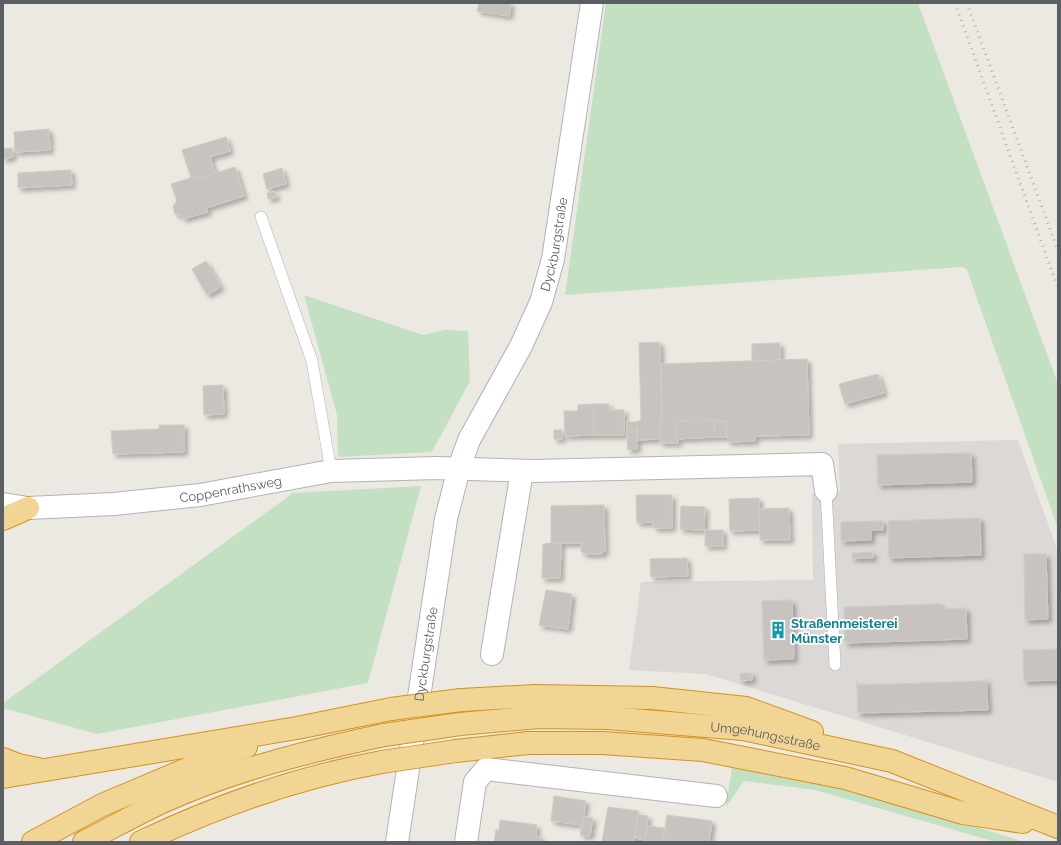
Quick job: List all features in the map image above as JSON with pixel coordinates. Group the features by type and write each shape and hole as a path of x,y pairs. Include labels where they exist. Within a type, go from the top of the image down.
{"highway":[{"path":"3,519 28,508"},
{"path":"3,777 47,771 298,728 391,709 461,700 535,696 652,698 746,708 892,761"},
{"name":"Umgehungsstraße","path":"84,842 162,802 224,777 331,747 384,735 460,724 538,717 607,718 743,729 892,761 1058,827"},
{"path":"33,842 102,805 172,776 298,728"},
{"name":"Umgehungsstraße","path":"141,842 176,825 241,800 343,769 456,751 528,743 587,743 703,750 845,778 963,813 1058,827"},
{"path":"3,759 18,765 47,771"}],"street":[{"name":"Dyckburgstraße","path":"397,842 446,519 458,468 469,440 521,346 543,295 553,259 592,3"},
{"path":"458,468 522,471 822,464 826,491"},
{"name":"Coppenrathsweg","path":"3,504 28,508 114,504 200,495 331,471 458,468"},
{"path":"492,654 522,471"},
{"path":"466,842 475,782 486,769 716,796"}],"lane":[{"path":"261,217 312,361 331,471"},
{"path":"826,491 835,665"}],"shaded area":[{"name":"Straßenmeisterei Münster","path":"1018,440 1058,552 1058,782 706,674 629,670 641,582 813,580 812,493 840,492 838,444"}],"green space":[{"path":"606,3 918,3 1058,384 1058,529 967,270 962,267 565,295"},
{"path":"304,295 423,335 445,330 468,331 470,381 432,452 338,457 337,415"},
{"path":"421,486 368,683 97,734 3,708 3,703 293,493"},
{"path":"732,767 820,778 1024,842 996,842 815,790 744,781 726,807"}],"building":[{"path":"479,3 511,3 509,16 477,11"},
{"path":"49,129 50,150 15,152 14,132"},
{"path":"226,137 230,151 210,157 215,173 197,179 196,176 191,177 182,150"},
{"path":"12,148 13,157 3,159 3,149"},
{"path":"235,167 244,196 206,208 208,212 183,219 182,215 175,214 173,206 177,201 171,184 196,176 197,179"},
{"path":"282,168 286,184 267,189 263,174"},
{"path":"71,170 72,185 18,188 18,173"},
{"path":"275,192 277,197 268,199 267,193"},
{"path":"206,261 221,287 207,295 192,269"},
{"path":"660,342 662,422 660,422 660,439 637,440 637,421 641,421 639,343"},
{"path":"780,343 780,360 752,361 752,344"},
{"path":"807,359 809,435 755,436 755,441 728,442 728,436 726,437 726,421 675,421 676,439 678,439 678,443 660,443 660,422 662,422 661,364"},
{"path":"878,374 884,393 845,404 839,384"},
{"path":"223,385 224,414 204,415 203,386"},
{"path":"594,404 594,435 565,436 564,411 578,411 578,405"},
{"path":"594,404 609,404 609,410 624,410 624,435 594,435"},
{"path":"714,420 715,437 676,439 675,421"},
{"path":"714,421 726,421 726,437 715,437"},
{"path":"627,422 637,422 637,431 627,431"},
{"path":"159,425 184,425 184,452 113,454 111,431 159,429"},
{"path":"554,430 562,430 562,439 554,439"},
{"path":"627,431 637,431 637,438 627,438"},
{"path":"627,438 637,438 637,449 628,450"},
{"path":"971,453 972,482 878,485 877,455"},
{"path":"636,495 672,495 672,528 654,528 653,522 637,523"},
{"path":"759,498 760,530 730,531 729,499"},
{"path":"604,505 605,551 602,554 585,554 581,551 581,543 551,543 551,506"},
{"path":"681,506 705,507 704,530 680,529"},
{"path":"789,508 790,540 760,540 759,509"},
{"path":"980,518 981,555 889,558 888,521"},
{"path":"883,521 883,530 871,530 871,540 841,541 841,522"},
{"path":"705,530 723,530 723,546 705,546"},
{"path":"561,543 560,578 542,578 543,544"},
{"path":"873,552 873,558 852,558 852,553"},
{"path":"1024,554 1046,554 1048,619 1025,620"},
{"path":"687,558 688,576 651,577 650,559"},
{"path":"546,590 572,594 568,629 539,625"},
{"name":"Straßenmeisterei Münster","path":"792,600 794,659 764,660 762,601"},
{"path":"941,604 942,609 966,608 967,639 845,643 844,607"},
{"path":"1058,649 1058,680 1024,681 1023,650"},
{"path":"740,673 752,673 752,680 741,681"},
{"path":"986,678 988,710 858,713 857,681 858,685 986,681"},
{"path":"554,796 586,801 582,825 551,821"},
{"path":"608,807 638,811 634,842 602,842"},
{"path":"638,815 648,816 645,840 635,838"},
{"path":"667,815 712,821 709,842 663,842"},
{"path":"584,817 593,818 590,836 580,835"},
{"path":"500,820 537,825 536,836 541,837 540,842 494,842 496,830 499,830"},
{"path":"647,826 665,828 663,842 645,842"}],"railway":[{"path":"955,3 1058,288"},
{"path":"967,3 1058,251"}],"place":[{"name":"Straßenmeisterei Münster","path":"778,630"}]}
